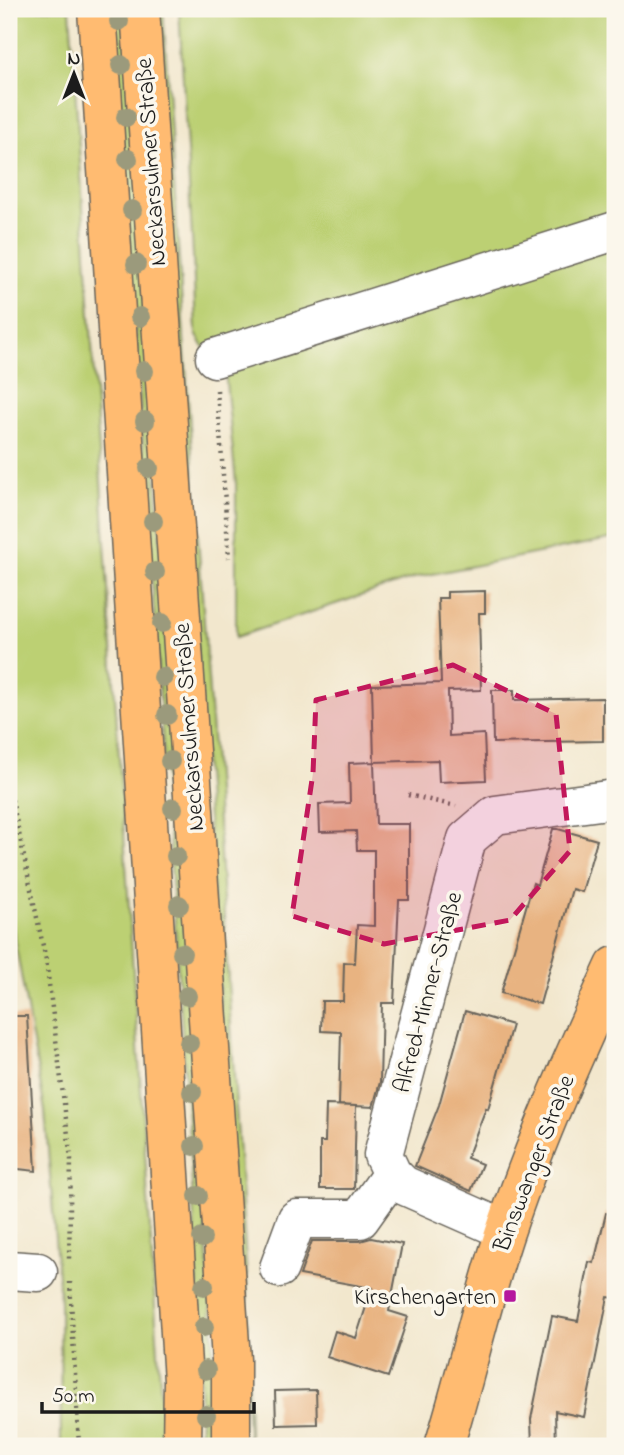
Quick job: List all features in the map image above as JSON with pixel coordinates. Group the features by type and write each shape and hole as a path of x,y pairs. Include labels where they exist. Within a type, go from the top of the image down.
{"main road":[{"name":"Neckarsulmer Straße","path":"97,9 183,1381 182,1446"},
{"name":"Neckarsulmer Straße","path":"140,9 231,1360 231,1446"},
{"name":"Binswanger Straße","path":"444,1446 505,1230 527,1166 615,966"}],"street":[{"path":"215,358 615,231"},
{"path":"495,815 615,799"},
{"name":"Alfred-Minner-Straße","path":"392,1174 383,1155 467,839 495,815"},
{"path":"279,1268 297,1219 360,1219 392,1174 403,1185 505,1230"}],"path":[{"path":"215,358 229,558"},
{"path":"9,786 48,974 71,1159 46,1269 79,1446"},
{"path":"408,794 495,815"}],"highlighted area":[{"path":"453,665 556,714 570,851 510,920 384,944 292,916 313,773 316,700"}],"green space":[{"path":"9,9 70,9 163,1446 61,1446 60,1302 45,1111 9,907"},
{"path":"114,9 125,9 213,1338 213,1446 201,1446 199,1308 190,1149"},
{"path":"155,9 163,9 216,790 247,1280 249,1446"},
{"path":"179,9 615,9 615,538 417,577 236,637 236,484 223,351 205,349 196,334"}],"building":[{"path":"485,591 485,613 479,613 481,690 448,691 449,736 484,734 486,780 439,782 438,760 374,762 372,685 441,683 438,598 447,598 447,592"},
{"path":"492,690 514,690 514,700 603,698 603,741 493,743"},
{"path":"374,762 376,824 409,824 409,900 399,900 394,1003 382,1003 380,1082 373,1107 339,1105 341,1032 321,1031 322,1001 343,1001 344,962 355,963 357,925 374,926 374,850 357,850 356,831 320,832 319,804 350,803 349,763"},
{"path":"553,829 597,840 582,892 572,889 540,1004 501,993 533,883 537,885"},
{"path":"465,1011 512,1025 488,1109 486,1108 467,1158 482,1164 471,1191 415,1166 439,1105"},
{"path":"9,1016 27,1016 36,1171 9,1168"},
{"path":"326,1105 356,1106 354,1189 320,1189 320,1142 325,1142"},
{"path":"606,1213 615,1214 615,1298 608,1297 584,1417 555,1411 556,1446 532,1446 531,1419 552,1316 578,1321 589,1262 594,1263"},
{"path":"371,1238 402,1244 389,1311 408,1317 388,1377 327,1357 335,1331 356,1338 372,1288 300,1275 312,1241 360,1241"},
{"path":"316,1390 317,1424 276,1425 275,1391"}],"place":[{"name":"Kirschengarten","path":"510,1296"}]}
